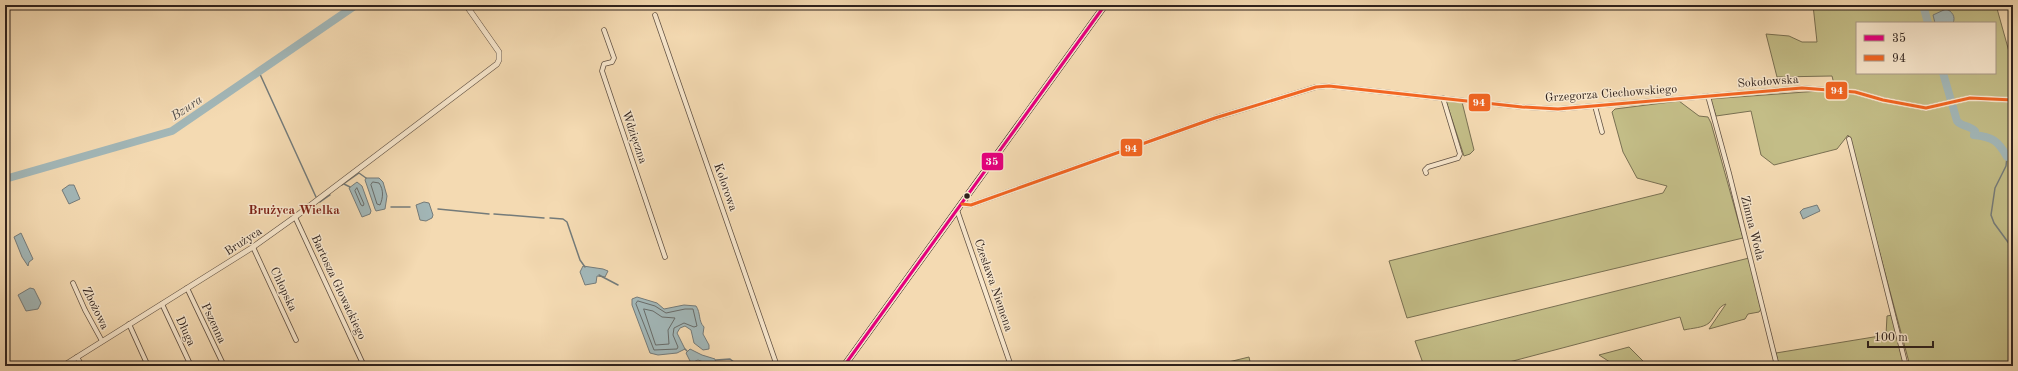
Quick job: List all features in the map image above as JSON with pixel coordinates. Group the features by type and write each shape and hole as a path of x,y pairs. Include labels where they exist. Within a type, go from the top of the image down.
{"main road":[{"path":"844,366 1105,5"}],"street":[{"name":"Brużyca","path":"63,366 253,247 491,69 499,60 497,49 466,5"},
{"name":"Kolorowa","path":"655,15 777,366"},
{"name":"Wdzięczna","path":"604,30 614,58 612,62 604,64 602,71 665,257"},
{"name":"Grzegorza Ciechowskiego","path":"962,204 971,205 1214,118 1310,88 1329,86 1548,108 1594,106 1708,96"},
{"name":"Sokołowska","path":"1708,96 1802,88 1855,92 1883,100 1926,108 1975,98 2013,100"},
{"name":"Zimna Woda","path":"1708,96 1729,173 1777,366"},
{"path":"1426,173 1428,167 1458,158 1460,154 1443,98"},
{"path":"1594,106 1602,132"},
{"path":"1848,139 1906,366"},
{"name":"Czesława Niemena","path":"957,210 1011,366"},
{"name":"Bartosza Głowackiego","path":"295,217 364,366"},
{"name":"Chłopska","path":"253,247 296,340"},
{"name":"Zbożowa","path":"73,283 85,310 102,341"},
{"name":"Pszenna","path":"187,288 224,366"},
{"name":"Długa","path":"162,304 191,366"},
{"path":"129,324 148,366"},
{"path":"77,357 82,366"}],"shaded area":[{"path":"1813,5 1996,5 2013,66 2013,366 1910,366 1848,135 1837,149 1774,165 1761,155 1751,111 1716,116 1710,99 1819,91 1836,92 1832,76 1777,77 1766,34 1789,36 1802,42 1817,42"},
{"path":"1446,101 1462,102 1474,150 1470,154 1464,156"},
{"path":"1679,101 1699,116 1708,117 1711,123 1743,238 1407,318 1389,261 1663,193 1667,186 1637,178 1623,152 1612,112 1615,109"},
{"path":"1749,258 1761,309 1759,312 1748,314 1745,319 1709,329 1726,304 1719,309 1707,325 1701,327 1684,330 1680,317 1494,366 1424,366 1415,341"},
{"path":"1892,315 1904,366 1779,366 1776,353 1886,335 1887,316"},
{"path":"1629,347 1648,366 1616,366 1599,355"},
{"path":"1249,357 1251,366 1212,366"}],"water":[{"path":"1946,9 1953,14 1953,22 1935,22 1933,15"},
{"path":"366,178 379,178 383,182 387,196 385,209 376,211 365,180"},
{"path":"357,182 362,186 371,211 370,214 362,217 349,188"},
{"path":"69,185 74,185 80,199 69,204 62,190"},
{"path":"424,202 429,203 433,215 432,218 426,221 420,220 416,205"},
{"path":"1817,205 1820,211 1803,219 1800,212 1803,209"},
{"path":"21,233 33,259 29,262 28,266 22,257 14,237"},
{"path":"583,266 608,271 605,277 597,276 596,283 585,285 580,272"},
{"path":"30,288 34,289 41,303 38,309 26,311 18,295"},
{"path":"637,297 657,303 664,309 684,305 696,306 704,327 703,334 709,345 709,349 703,350 694,343 691,330 685,326 680,328 677,333 685,349 677,353 658,355 650,353 632,305 632,299"},
{"path":"690,349 715,359 716,363 707,366 706,363 698,360 691,363 686,353"}],"waterway":[{"name":"Bzura","path":"5,179 172,131 356,5"},
{"path":"1923,5 1928,22"},
{"path":"259,72 316,197"},
{"path":"1943,74 1957,121 1973,129 1975,131 1974,135 1994,140 2001,147 2007,157 2013,156"},
{"name":"Zimna Woda","path":"2007,157 2006,166 1995,188 1991,215 1994,223 2013,249"},
{"path":"342,185 359,173 366,178"},
{"path":"344,184 350,187"},
{"path":"320,202 330,195"},
{"path":"391,207 410,207"},
{"path":"438,209 489,214"},
{"path":"494,214 544,218"},
{"path":"550,218 563,219 567,222 580,260 585,267"},
{"path":"599,275 618,285"},
{"path":"716,360 730,359 739,366 743,366"}],"transit line":[{"name":"35","path":"844,366 1105,5"},
{"name":"94","path":"962,204 971,205 1215,118 1316,87 1329,86 1522,107 1558,109 1802,88 1855,92 1883,100 1926,108 1970,98 2013,100"}],"district":[{"name":"Brużyca Wielka","path":"294,209"}]}
